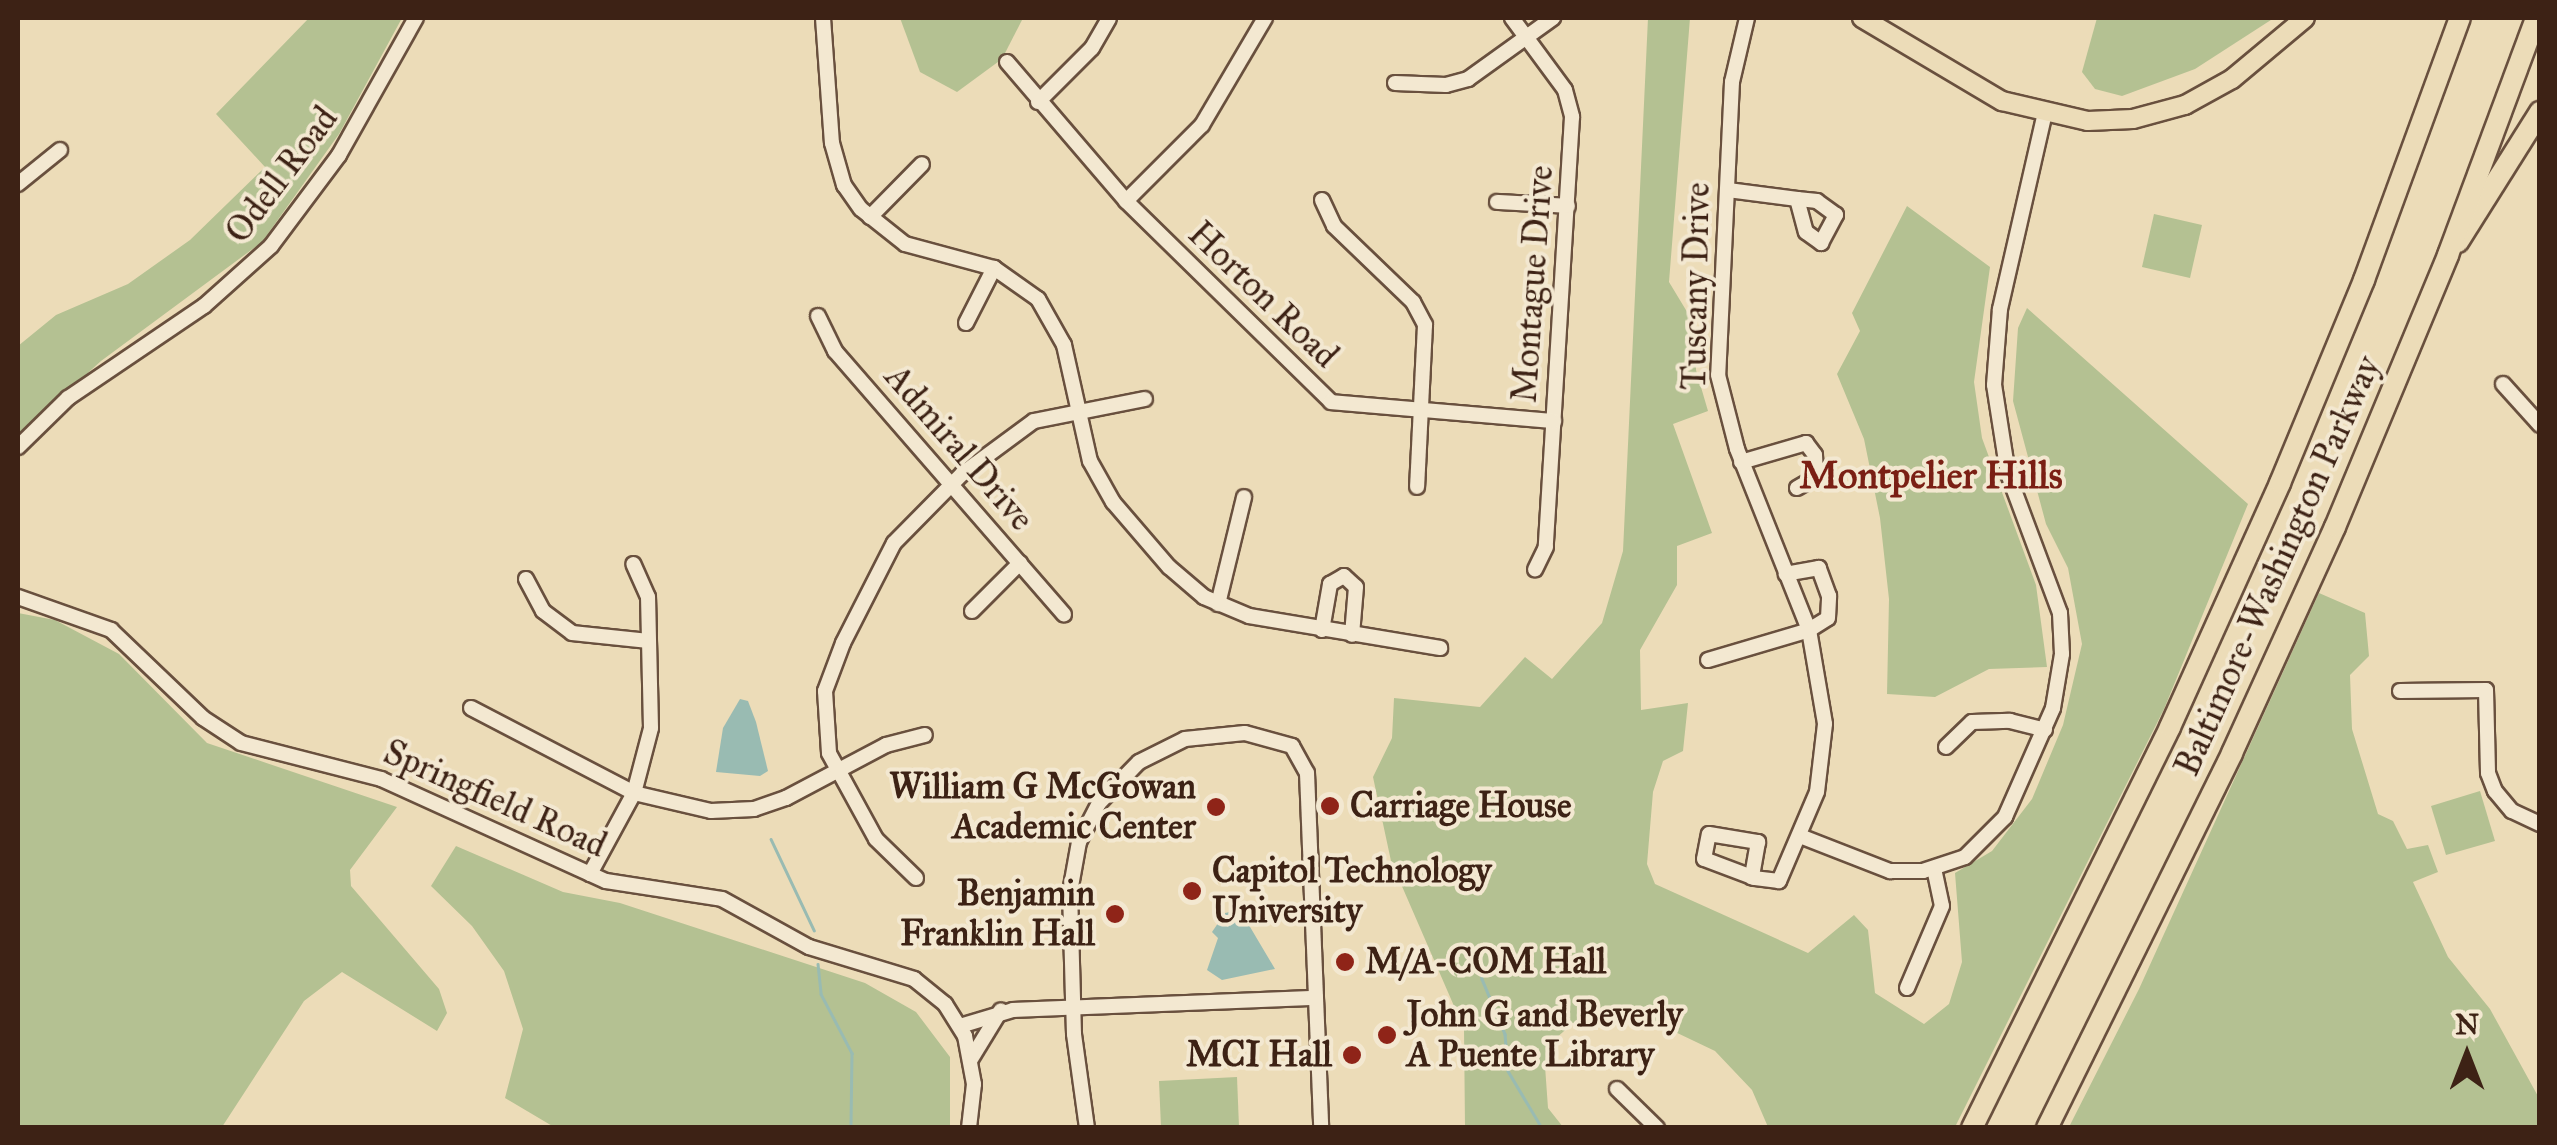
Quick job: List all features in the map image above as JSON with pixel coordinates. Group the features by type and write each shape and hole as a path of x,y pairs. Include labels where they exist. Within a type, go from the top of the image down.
{"highway":[{"name":"Baltimore-Washington Parkway","path":"1972,1128 2213,636 2364,280 2457,18"},
{"name":"Baltimore-Washington Parkway","path":"2047,1128 2263,686 2448,255 2536,18"},
{"path":"2448,255 2540,112"}],"main road":[{"path":"1862,18 1982,92 2044,113 2133,119 2185,105 2232,79 2305,18"}],"street":[{"name":"Odell Road","path":"18,447 68,398 204,306 271,246 348,141 416,18"},
{"path":"823,18 834,159 844,185 870,218 915,249 994,268 1029,290 1052,319 1069,361 1076,410 1090,461 1113,502 1170,567 1218,604 1322,630 1440,648"},
{"path":"1038,102 1092,48 1109,18"},
{"path":"1126,201 1202,126 1265,18"},
{"name":"Montague Drive","path":"1512,18 1570,102 1568,206 1546,547 1535,570"},
{"path":"1395,83 1458,82 1553,18"},
{"name":"Tuscany Drive","path":"1747,18 1732,82 1718,375 1742,462 1808,630 1825,724 1817,792 1779,881 1752,877"},
{"name":"Horton Road","path":"1007,62 1126,201 1322,396 1344,406 1554,421"},
{"path":"1800,836 1878,869 1934,868 1965,857 1992,834 2046,730 2060,686 2060,613 2008,474 1994,374 2000,309 2044,113"},
{"path":"18,184 60,150"},
{"path":"870,218 922,164"},
{"path":"1728,190 1797,200"},
{"path":"1322,200 1334,226 1421,314 1423,413 1417,487"},
{"path":"1497,202 1568,206"},
{"path":"966,322 994,268"},
{"name":"Admiral Drive","path":"818,316 834,351 1064,614"},
{"path":"2503,384 2539,425"},
{"path":"916,878 876,840 836,768 823,709 843,643 894,542 950,484 1025,425 1076,410 1145,398"},
{"path":"1742,462 1806,442 1815,455 1816,476 1797,488"},
{"path":"1218,604 1244,497"},
{"path":"972,611 1020,562"},
{"path":"590,874 634,793 651,728 648,596 633,564"},
{"path":"1708,660 1808,630 1830,611 1825,583 1814,565 1786,574"},
{"path":"1322,630 1330,584 1344,576 1356,587 1352,635"},
{"path":"526,578 543,611 572,633 650,641"},
{"name":"Springfield Road","path":"18,597 111,630 231,738 381,778 590,874 636,889 735,904 809,946 903,974 945,1004 960,1026 971,1060 969,1128"},
{"path":"2400,691 2486,690 2488,773 2512,811 2540,824"},
{"path":"471,708 634,793 675,806 736,812 786,798 836,768 926,736"},
{"path":"1946,746 1972,722 2010,720 2046,730"},
{"path":"1087,1128 1073,1007 1071,879 1091,816 1116,783 1151,755 1185,740 1230,733 1270,736 1304,760 1321,1128"},
{"path":"1709,834 1755,838 1752,877 1704,859 1709,834"},
{"path":"1907,988 1942,906 1934,868"},
{"path":"945,1004 995,1012 1316,998"},
{"path":"960,1026 995,1012"},
{"path":"971,1060 995,1012"},
{"path":"1617,1089 1657,1128"}],"green space":[{"path":"309,18 402,18 339,134 262,242 101,361 18,436 18,346 56,315 128,284 190,240 265,167 216,114"},
{"path":"900,18 1023,18 1002,59 957,92 920,72"},
{"path":"1648,18 1690,18 1669,282 1695,325 1696,370 1708,411 1673,424 1712,533 1677,546 1677,585 1640,650 1641,710 1688,703 1683,751 1663,761 1653,792 1647,864 1655,884 1808,953 1854,915 1868,930 1875,993 1924,1024 1949,1004 1962,962 1955,873 1992,851 2032,799 2063,725 2082,644 2068,568 2046,524 2013,401 2018,328 2027,308 2248,504 2164,709 1955,1127 1768,1127 1752,1090 1715,1051 1650,1020 1573,1023 1554,1040 1545,1066 1548,1108 1563,1127 1465,1127 1464,1029 1391,861 1373,777 1392,738 1394,698 1480,707 1525,657 1552,679 1602,623 1623,551"},
{"path":"2097,18 2274,18 2195,69 2122,96 2095,89 2082,72"},
{"path":"1907,206 1990,267 1974,382 1982,438 2036,585 2047,667 1989,669 1935,697 1887,694 1889,599 1880,518 1864,439 1837,374 1860,331 1852,313"},
{"path":"2154,214 2202,225 2190,278 2142,267"},
{"path":"2319,593 2365,613 2369,656 2350,675 2352,729 2378,814 2393,821 2407,849 2428,845 2438,872 2413,882 2448,957 2490,1009 2539,1098 2539,1127 2069,1127 2139,989"},
{"path":"18,613 55,620 119,654 207,743 397,807 350,870 351,886 439,989 447,1013 437,1031 342,972 304,1001 222,1127 18,1127"},
{"path":"2480,791 2495,841 2446,855 2431,806"},
{"path":"456,846 563,892 620,903 865,983 916,1012 950,1057 950,1127 554,1127 505,1098 523,1029 504,971 472,926 431,886"},
{"path":"1237,1077 1239,1127 1161,1127 1159,1081"}],"water":[{"path":"740,699 748,701 756,722 768,771 760,776 716,772 723,728"},
{"path":"1240,910 1275,969 1222,980 1207,970 1218,938 1212,932 1225,913"}],"waterway":[{"path":"771,839 814,930"},
{"path":"1479,955 1482,979 1505,1034 1508,1071 1542,1128"},
{"path":"818,964 821,994 852,1053 851,1128"}],"place":[{"name":"Carriage House","path":"1330,806"},
{"name":"William G McGowan Academic Center","path":"1216,807"},
{"name":"Capitol Technology University","path":"1192,891"},
{"name":"Benjamin Franklin Hall","path":"1115,914"},
{"name":"M/A-COM Hall","path":"1345,962"},
{"name":"John G and Beverly A Puente Library","path":"1387,1035"},
{"name":"MCI Hall","path":"1352,1055"}],"district":[{"name":"Montpelier Hills","path":"1931,476"}]}
